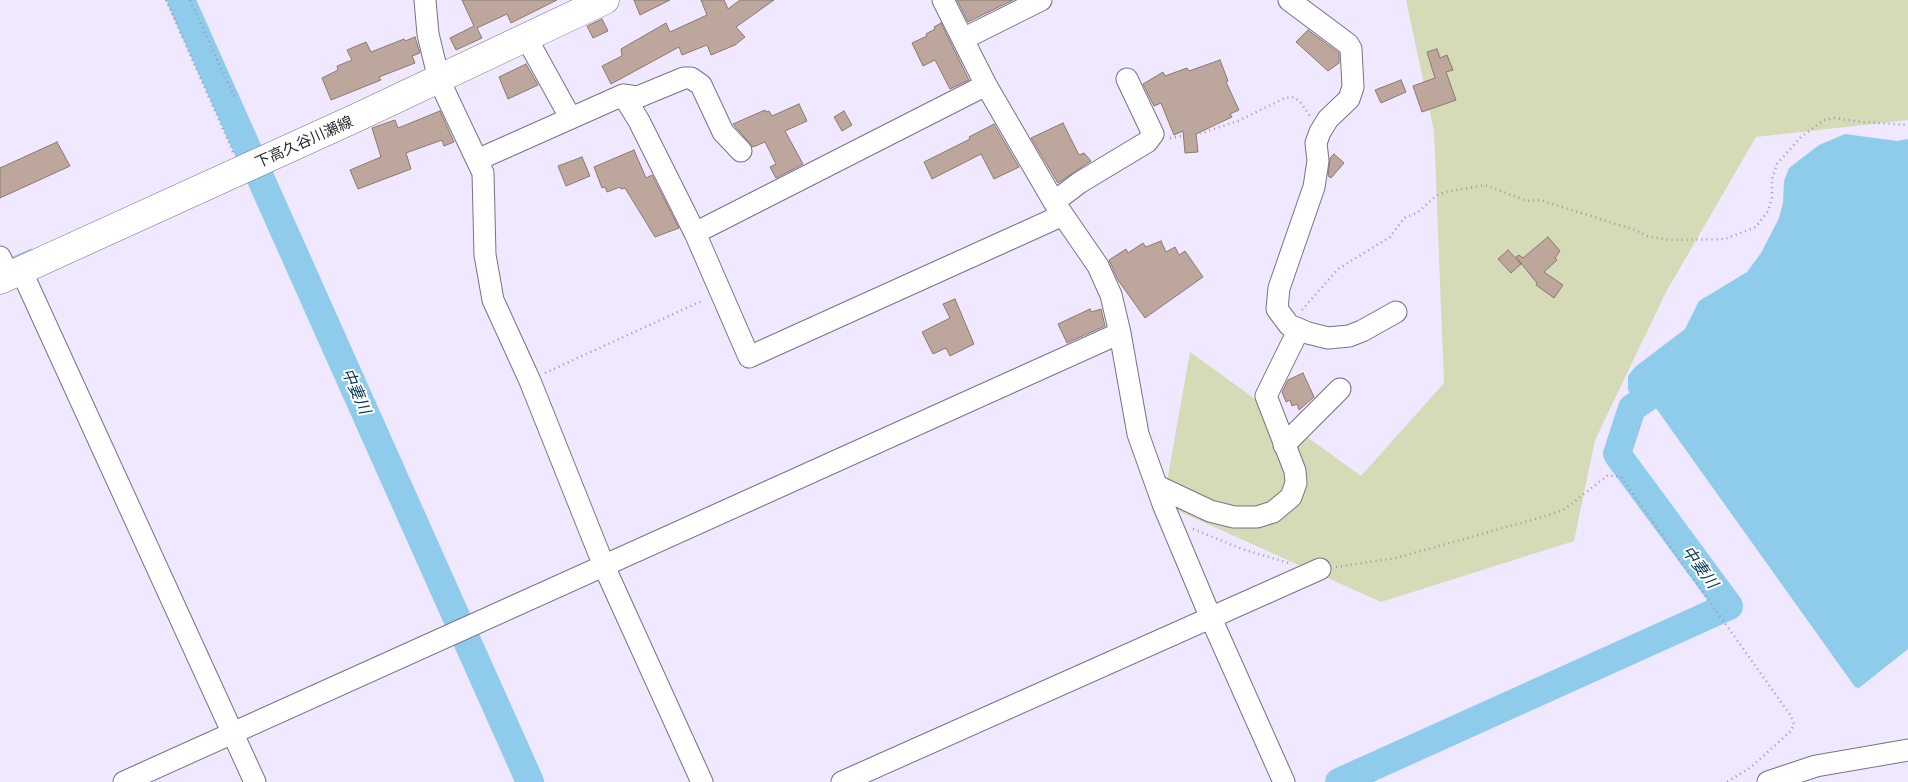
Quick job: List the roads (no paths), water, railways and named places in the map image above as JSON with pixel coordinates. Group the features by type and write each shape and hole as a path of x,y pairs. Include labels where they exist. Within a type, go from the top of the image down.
{"main road":[{"name":"下高久谷川瀬線","path":"6,268 245,162 439,80 605,0"}],"street":[{"path":"425,0 428,34 439,80 483,173 485,255 493,300 530,381 604,566 702,782"},
{"path":"943,0 986,85 1059,208 1098,266 1111,295 1120,333 1138,434 1210,616 1284,782"},
{"path":"963,40 1041,0"},
{"path":"1289,0 1334,32 1350,49 1352,87 1349,99 1328,119 1316,143 1318,161 1314,187 1279,288 1277,309 1282,318 1297,328 1328,338 1348,336 1396,312"},
{"path":"527,39 570,117"},
{"path":"477,160 623,95 638,97 684,78 691,78 701,85 723,132 741,151"},
{"path":"623,95 639,121 695,233 749,357 1059,208 1078,183 1147,142 1153,134 1127,78"},
{"path":"695,233 986,85"},
{"path":"6,268 255,782"},
{"path":"1157,486 1210,511 1234,517 1257,517 1273,512 1291,497 1296,483 1294,471 1266,396 1297,328"},
{"path":"124,782 1120,333"},
{"path":"1284,445 1340,389"},
{"path":"842,782 1210,616 1320,569"},
{"path":"1768,782 1816,766 1908,750"}],"water":[{"path":"1845,134 1897,141 1908,139 1908,649 1859,688 1855,687 1653,404 1634,398 1628,390 1628,376 1635,367 1685,329 1699,301 1747,272 1761,253 1779,218 1783,203 1784,181 1789,168 1819,145"}],"waterway":[{"name":"中妻川","path":"181,0 530,782"},
{"path":"8,261 31,251"},
{"name":"中妻川","path":"1339,782 1729,606 1617,454 1632,408 1674,379"}]}
